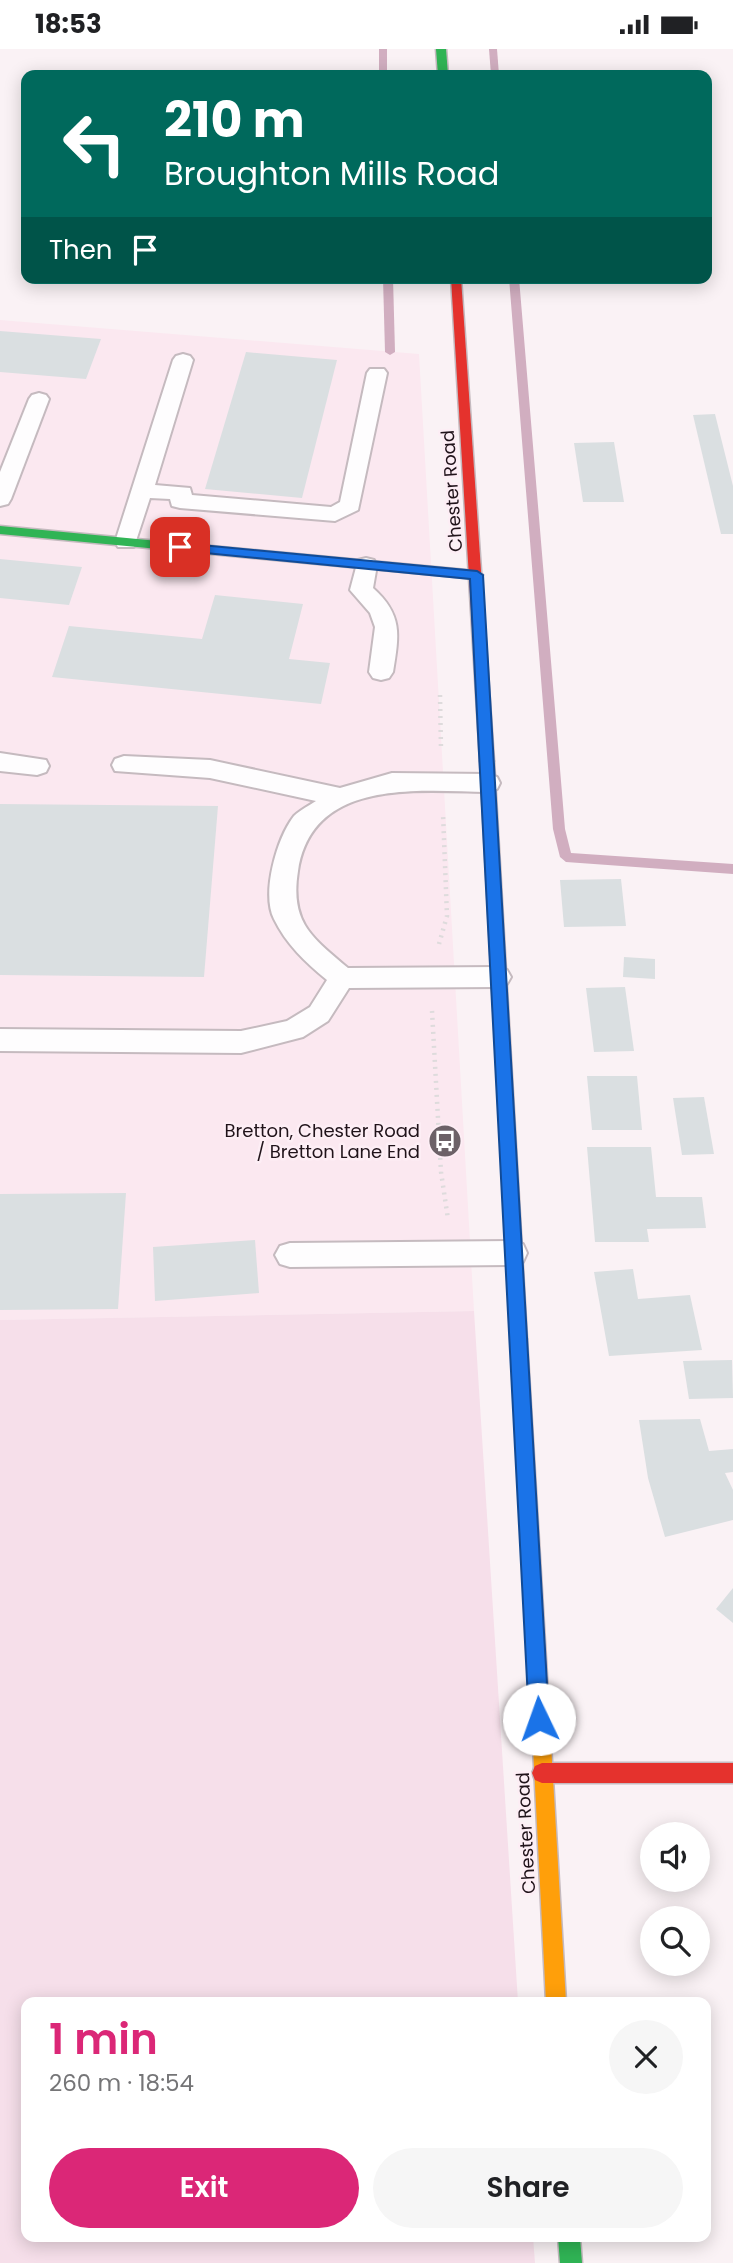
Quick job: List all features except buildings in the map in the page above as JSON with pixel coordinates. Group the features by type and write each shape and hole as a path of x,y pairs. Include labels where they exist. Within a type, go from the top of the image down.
{"main road":[{"path":"441,49 443,70"},
{"name":"Chester Road","path":"456,284 477,575 555,1997"},
{"path":"0,530 477,575"},
{"path":"542,1773 733,1773"},
{"path":"569,2242 571,2263"}],"lane":[{"path":"126,542 183,360"},
{"path":"144,491 182,493 180,501 335,514 350,505 377,373"},
{"path":"0,499 39,398"},
{"path":"366,565 362,590 385,613 387,635 381,672"},
{"path":"0,762 37,767"},
{"path":"124,765 211,769 340,797"},
{"path":"488,783 392,782 340,797 304,821 288,854 282,891 285,916 309,950 342,978 498,977"},
{"path":"0,1040 241,1042 294,1030 319,1014 342,978"},
{"path":"290,1255 513,1253"}],"shaded area":[{"path":"0,320 419,354 474,1311 0,1320"},
{"path":"474,1311 518,1997 21,1997 21,2242 533,2242 535,2263 0,2263 0,1320"}],"waterway":[{"path":"383,49 383,70"},
{"path":"493,49 495,70"},
{"path":"388,284 390,352"},
{"path":"514,284 559,829 566,857 733,869"}],"traffic: fast":[{"path":"441,49 443,70"},
{"path":"0,530 477,575"},
{"path":"487,761 519,1339"},
{"path":"569,2242 571,2263"}],"traffic: slow":[{"path":"541,1727 556,1997"}],"traffic: jam":[{"path":"456,284 487,761"},
{"path":"519,1339 541,1727"},
{"path":"542,1773 733,1773"}],"place":[{"name":"Bretton, Chester Road / Bretton Lane End","path":"445,1141"}],"route":[{"path":"180,547 477,575 539,1719"}]}
